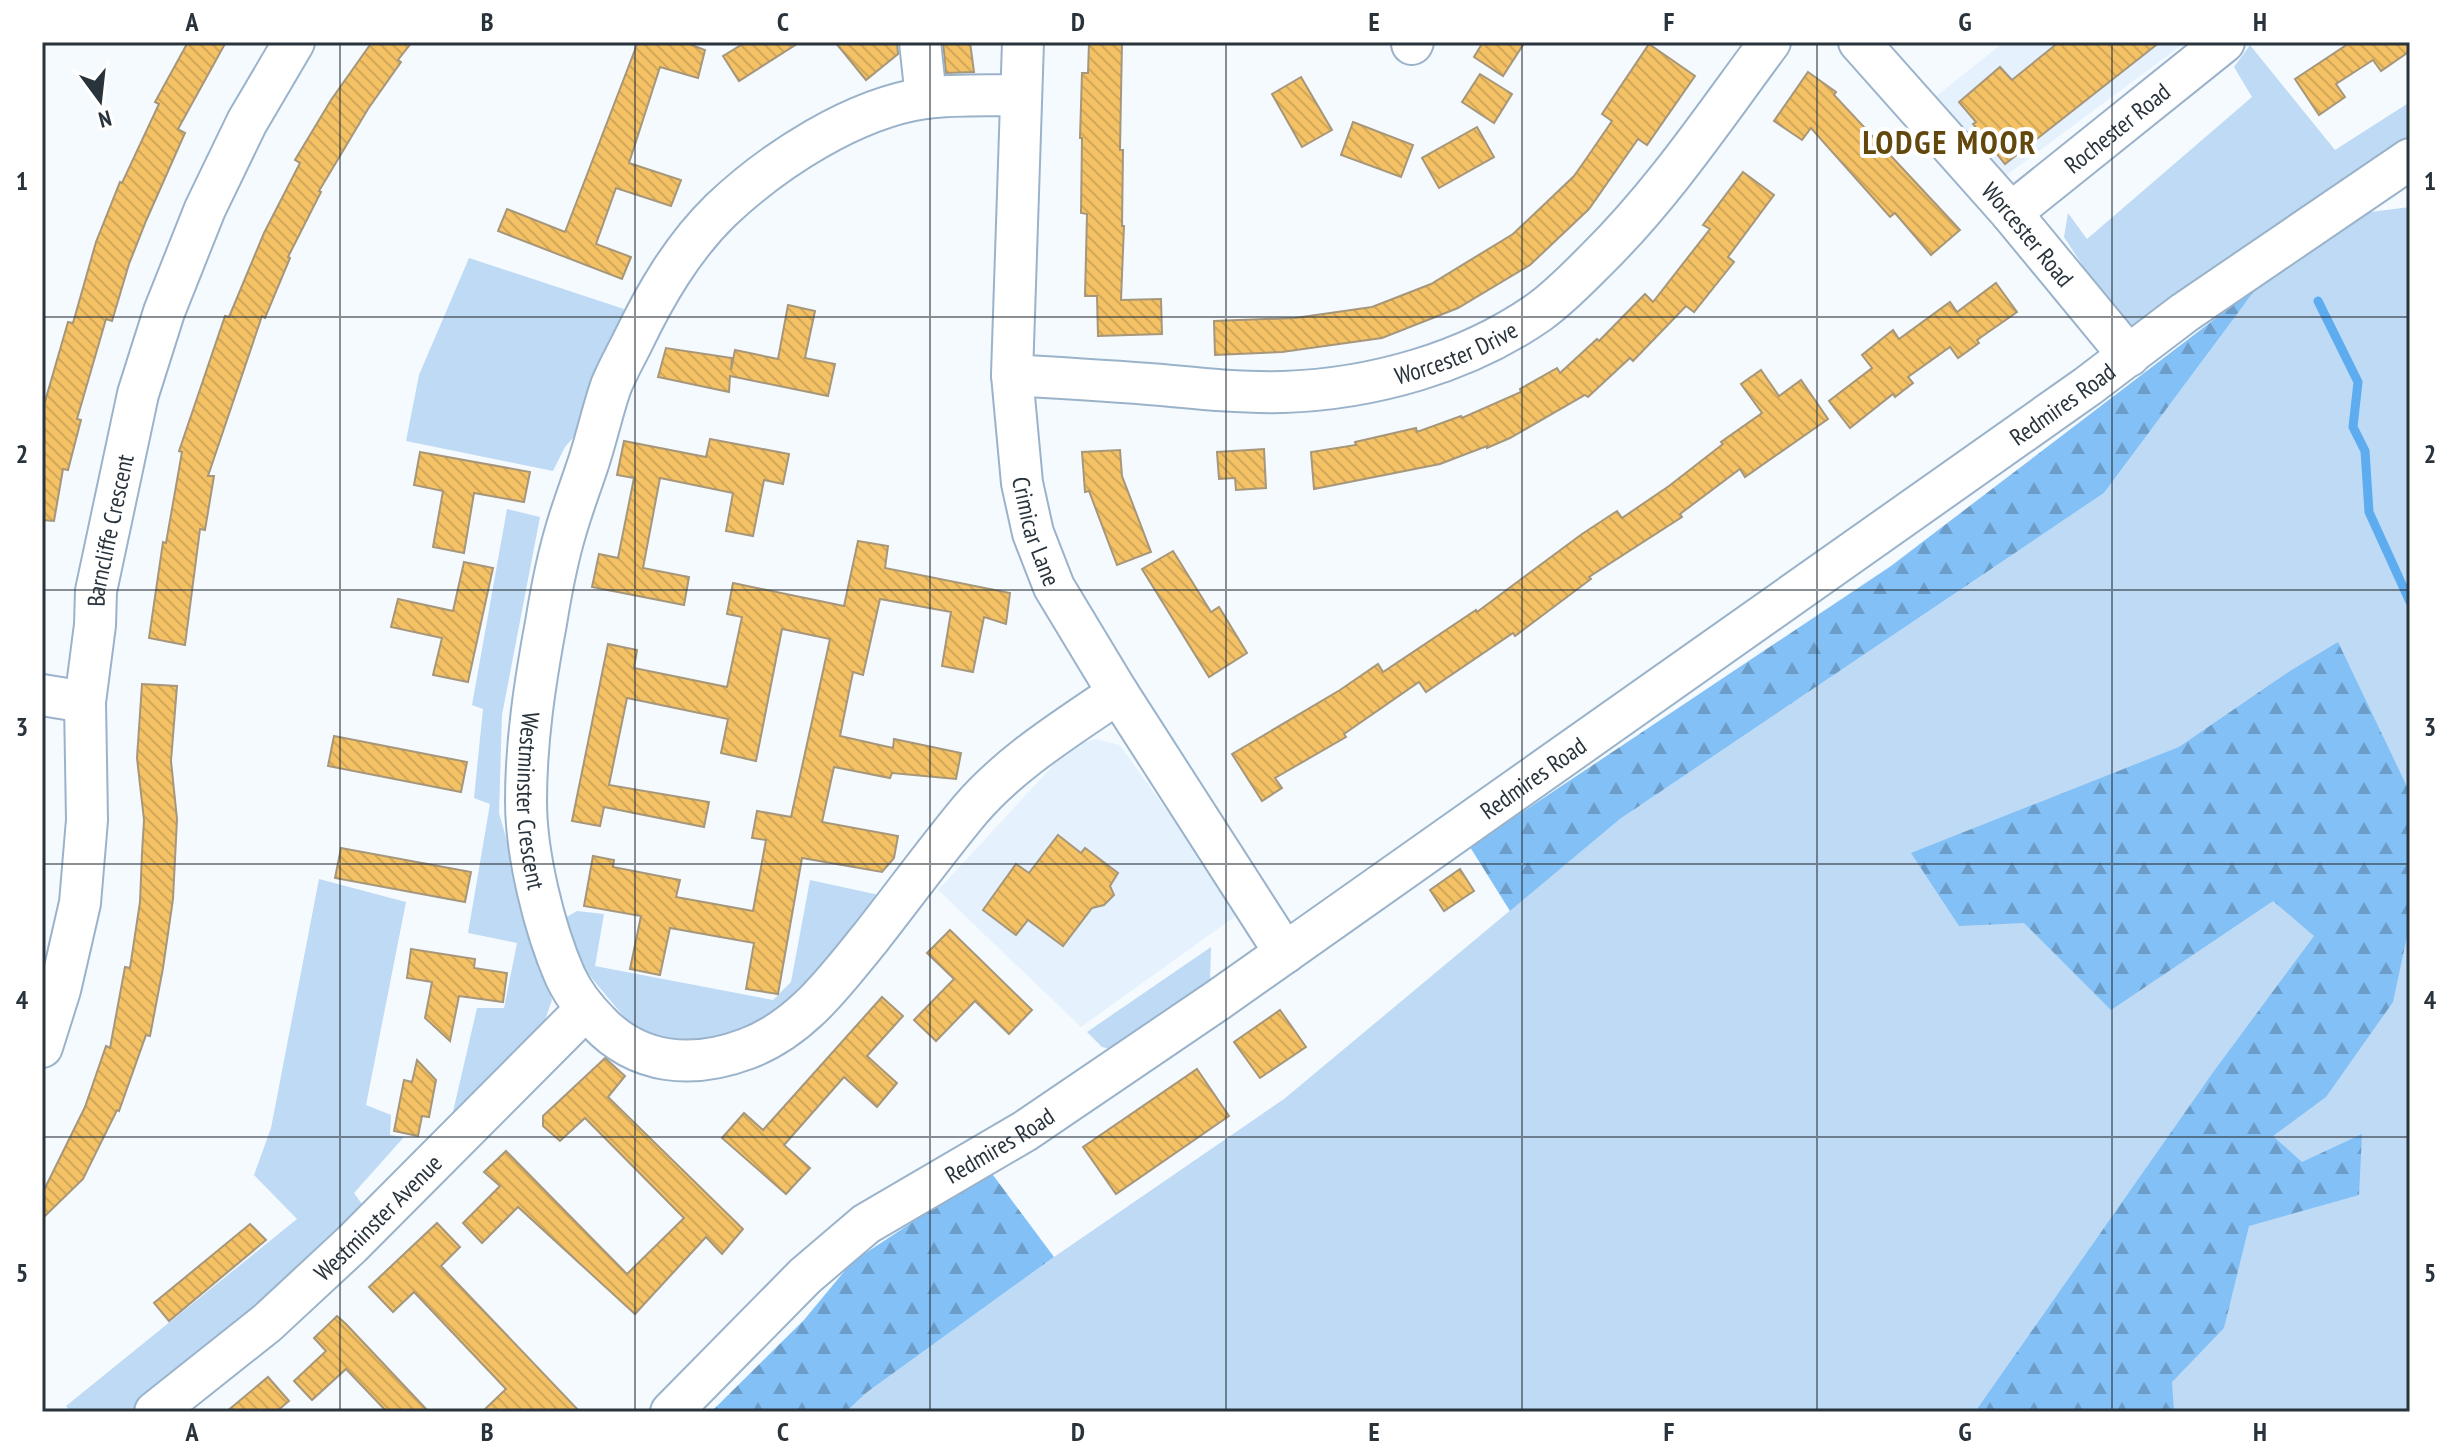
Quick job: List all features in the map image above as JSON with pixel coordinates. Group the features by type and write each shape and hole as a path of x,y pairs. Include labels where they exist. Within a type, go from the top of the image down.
{"street":[{"name":"Barncliffe Crescent","path":"42,1047 60,990 80,903 87,820 85,702 96,591 138,394 164,312 205,209 241,134 294,42"},
{"path":"920,42 926,98"},
{"name":"Crimicar Lane","path":"1023,42 1012,375 1022,483 1041,559 1054,587 1118,693 1285,953"},
{"name":"Worcester Drive","path":"1012,375 1283,392 1386,379 1439,362 1496,337 1540,311 1576,281 1630,227 1770,42"},
{"name":"Worcester Road","path":"1859,42 2011,213 2129,356"},
{"name":"Rochester Road","path":"2011,213 2224,42"},
{"name":"Westminster Crescent","path":"1021,95 926,98 882,109 840,127 759,178 721,210 693,241 649,306 612,384 565,534 550,597 531,709 526,804 534,871 552,939 567,980 586,1009 607,1032 633,1049 660,1058 691,1062 723,1057 751,1048 781,1032 808,1011 970,811 998,781 1118,693"},
{"name":"Redmires Road","path":"671,1412 805,1276 866,1224 1025,1131 1285,953 2129,356 2184,313 2410,159"},
{"path":"42,695 85,702"},
{"name":"Westminster Avenue","path":"155,1412 267,1323 412,1185 586,1009"}],"shaded area":[{"path":"2004,42 2186,42 2000,180 1930,101"},
{"path":"2250,45 2335,150 2410,102 2410,159 2144,328 2125,323 2109,306 2064,237 2068,213 2087,239 2252,97 2234,67"},
{"path":"2410,207 2410,1412 846,1412 866,1393 1054,1257 1284,1099 1620,819 2104,493 2258,286 2362,213"},
{"path":"469,258 624,309 578,432 565,447 553,471 406,441 419,375"},
{"path":"507,509 540,517 502,715 499,813 552,1000 544,1023 460,1116 452,1116 477,1008 504,1008 517,943 468,933 490,804 474,798 483,709 472,705"},
{"path":"1095,739 1120,745 1240,913 1081,1027 938,890 1071,746"},
{"path":"319,879 406,902 366,1105 391,1115 390,1135 404,1137 354,1193 369,1214 198,1365 135,1412 71,1412 66,1406 297,1219 254,1175 271,1128"},
{"path":"810,880 879,895 816,971 769,1017 729,1037 684,1042 651,1038 625,1018 585,970 565,918 577,911 604,914 595,966 773,1000 791,982"},
{"path":"1211,947 1210,983 1111,1049 1102,1047 1087,1032"}],"green space":[{"path":"2258,286 2104,493 1620,819 1510,911 1470,847 1891,566"},
{"path":"2338,642 2410,793 2410,922 2393,1002 2326,1097 2273,1136 2302,1162 2362,1134 2359,1195 2249,1226 2224,1328 2172,1382 2174,1412 1975,1412 2214,1071 2314,936 2273,901 2111,1010 2024,923 1959,926 1911,853 2179,747"},
{"path":"990,1171 1054,1257 866,1393 846,1412 711,1412 804,1320 852,1262"}],"building":[{"path":"188,42 226,42 178,129 185,133 129,264 112,321 106,319 77,419 81,420 68,470 63,469 54,521 42,520 42,412 68,322 73,323 96,242 120,182 159,104 155,102"},
{"path":"372,42 412,42 319,191 288,257 265,318 262,316 208,476 214,476 205,530 200,529 185,645 149,638 163,542 166,543 182,452 179,451 225,316 229,317 264,233 300,163 295,160 331,100"},
{"path":"638,42 684,42 705,50 698,78 660,67 629,163 681,180 671,206 616,188 596,244 631,257 622,279 498,231 507,209 565,232"},
{"path":"746,42 800,42 739,81 723,56"},
{"path":"835,42 897,42 898,54 866,80"},
{"path":"943,42 970,42 974,72 946,73"},
{"path":"1089,42 1122,42 1120,150 1123,150 1124,226 1121,300 1161,299 1162,334 1098,336 1097,296 1085,296 1087,214 1081,213 1080,138 1082,73 1088,73"},
{"path":"1483,42 1525,42 1503,76 1474,57"},
{"path":"2059,42 2160,42 2005,164 1959,102 2000,67 2012,80"},
{"path":"2351,42 2410,42 2410,51 2381,71 2373,60 2336,84 2345,97 2319,115 2295,79"},
{"path":"1649,44 1695,76 1647,145 1638,139 1589,209 1530,265 1458,308 1382,338 1282,352 1215,355 1214,321 1295,318 1372,307 1431,284 1513,234 1574,176 1612,121 1602,114"},
{"path":"1808,72 1836,92 1834,95 1960,230 1931,255 1895,213 1890,217 1811,128 1802,140 1774,121"},
{"path":"1480,74 1512,94 1494,123 1462,102"},
{"path":"1301,77 1332,130 1302,147 1272,94"},
{"path":"1353,122 1413,145 1401,177 1341,155"},
{"path":"1477,127 1494,157 1439,188 1422,158"},
{"path":"1743,172 1774,195 1728,257 1734,262 1694,312 1686,306 1633,361 1630,358 1588,397 1585,395 1510,438 1440,464 1314,489 1311,452 1356,445 1355,442 1416,428 1417,432 1462,418 1521,392 1520,389 1557,368 1560,373 1597,339 1599,341 1645,294 1653,302 1710,229 1703,225"},
{"path":"1996,283 2017,312 1977,340 1979,343 1958,358 1950,347 1908,377 1913,383 1895,397 1893,394 1850,428 1829,401 1872,368 1862,355 1893,330 1899,339 1950,302 1957,312"},
{"path":"788,305 815,311 805,358 835,364 828,396 730,376 729,392 658,377 666,348 732,358 731,370 735,350 778,359"},
{"path":"1761,370 1779,396 1801,380 1828,419 1745,477 1740,469 1680,514 1682,517 1589,577 1591,579 1515,636 1513,633 1426,692 1419,682 1344,734 1346,737 1275,778 1282,788 1262,801 1232,754 1378,664 1383,672 1477,612 1617,511 1622,518 1669,486 1723,444 1721,442 1762,413 1741,384"},
{"path":"710,439 789,454 783,484 764,480 753,536 726,531 733,493 660,478 643,568 689,577 684,605 592,587 599,554 618,558 634,478 617,475 624,441 706,457"},
{"path":"1264,449 1266,488 1236,490 1235,478 1219,479 1217,452"},
{"path":"1120,450 1122,476 1151,552 1117,565 1089,491 1085,492 1082,452"},
{"path":"420,452 530,472 524,502 474,493 464,553 433,547 443,491 414,485"},
{"path":"858,541 888,546 885,568 1010,593 1006,624 984,617 973,672 942,666 951,612 880,599 863,675 853,672 840,736 893,748 894,739 961,753 956,779 892,773 890,778 834,767 822,822 898,836 894,858 882,872 802,858 778,994 746,989 754,943 670,928 660,975 630,969 641,916 584,906 593,856 614,860 613,867 680,880 676,897 753,911 766,840 752,838 757,811 791,817 830,639 782,629 756,761 721,753 728,719 627,698 609,785 709,802 704,827 604,807 600,826 572,821 608,644 637,650 634,668 727,687 742,617 727,614 733,583 844,606"},
{"path":"1173,551 1211,612 1219,607 1247,653 1209,677 1142,569"},
{"path":"464,562 493,568 468,682 433,675 442,638 391,627 398,599 453,611"},
{"path":"142,684 177,686 171,761 177,819 173,899 163,968 150,1036 146,1035 119,1111 83,1179 42,1219 42,1194 85,1107 106,1046 110,1048 125,967 130,968 140,902 144,820 137,758"},
{"path":"334,736 467,762 461,792 328,766"},
{"path":"1058,835 1081,853 1085,848 1118,873 1110,886 1114,895 1104,905 1092,908 1063,946 1028,920 1016,935 983,910 1016,864 1029,873"},
{"path":"341,848 471,872 465,902 335,878"},
{"path":"1460,869 1474,891 1444,911 1430,890"},
{"path":"950,930 1032,1010 1009,1034 975,1001 936,1041 914,1020 954,979 927,953"},
{"path":"411,949 475,959 474,968 507,973 503,1002 459,996 450,1041 425,1018 432,982 407,978"},
{"path":"882,997 903,1016 867,1056 897,1083 877,1107 844,1077 784,1145 810,1168 786,1194 722,1138 744,1113 763,1130"},
{"path":"1280,1010 1306,1047 1260,1078 1234,1042"},
{"path":"605,1058 625,1076 608,1097 743,1229 722,1254 706,1237 635,1314 518,1207 482,1243 463,1223 500,1186 484,1172 506,1151 627,1274 684,1218 585,1118 560,1141 543,1126 543,1116"},
{"path":"417,1060 436,1080 429,1117 422,1116 418,1136 394,1131 404,1080 412,1082"},
{"path":"1197,1069 1229,1116 1116,1194 1083,1147"},
{"path":"437,1223 460,1247 441,1266 580,1412 482,1412 506,1389 414,1292 393,1312 369,1287"},
{"path":"250,1224 266,1240 169,1321 154,1303"},
{"path":"337,1316 429,1412 387,1412 346,1369 312,1400 294,1381 326,1351 314,1338"},
{"path":"268,1377 289,1401 276,1412 226,1412"}],"waterway":[{"path":"2318,301 2358,382 2353,427 2365,451 2369,512 2410,602"}],"district":[{"name":"LODGE MOOR","path":"1950,142"}]}
